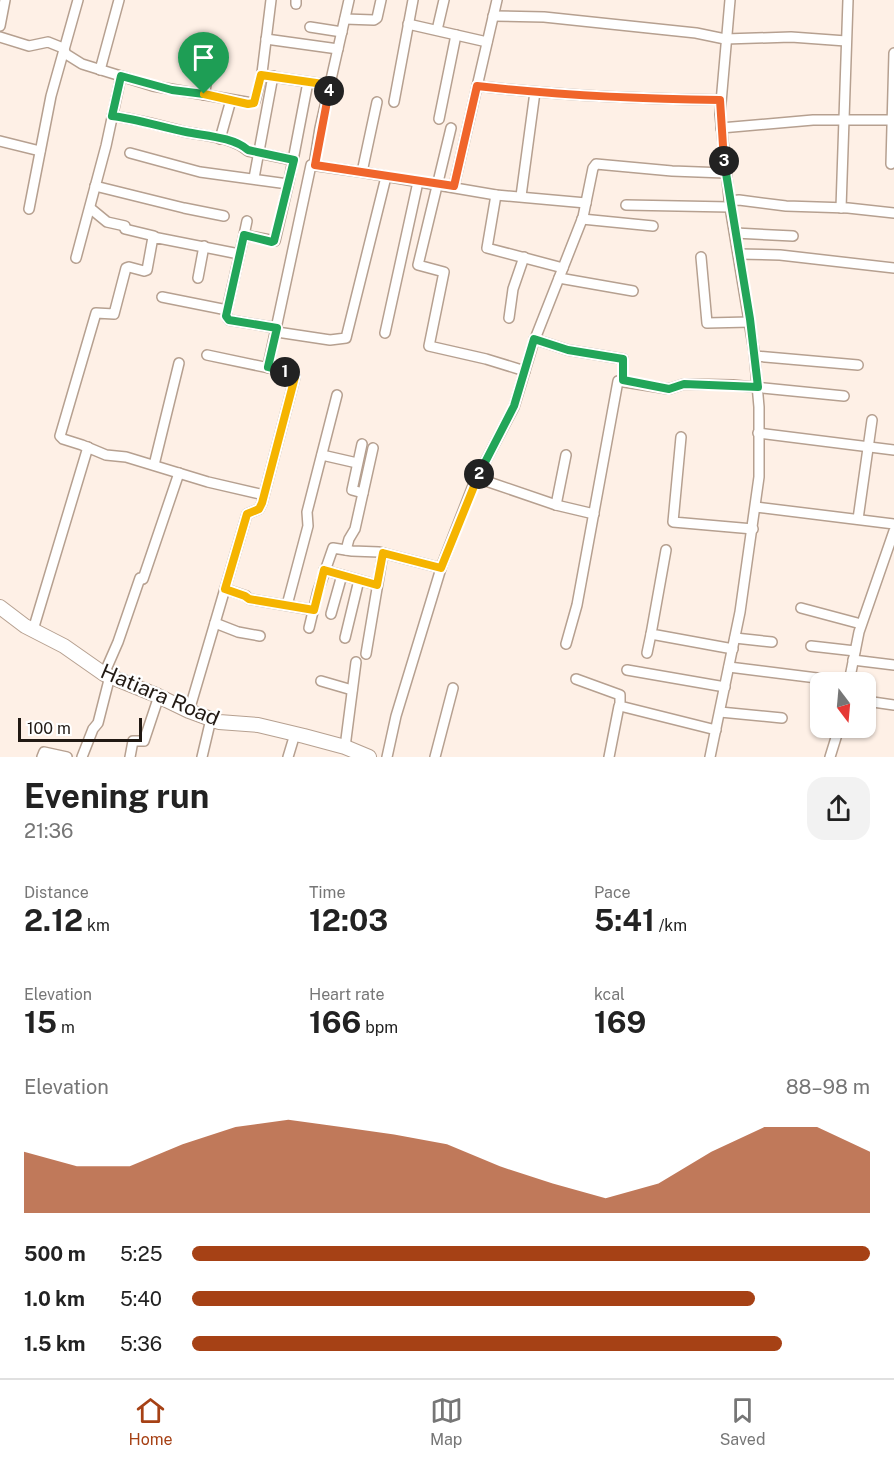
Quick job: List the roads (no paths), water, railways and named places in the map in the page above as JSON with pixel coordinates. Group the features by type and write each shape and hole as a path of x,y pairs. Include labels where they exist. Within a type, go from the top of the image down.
{"street":[{"path":"0,26 5,0"},
{"path":"29,209 51,96 78,0"},
{"path":"100,70 119,0"},
{"path":"0,37 29,46 48,42 64,50 82,64 100,70 172,90 204,94 248,104 254,103 261,75 271,0"},
{"path":"315,165 349,0"},
{"path":"345,19 374,21 377,18 381,0"},
{"path":"394,102 413,0"},
{"path":"437,30 444,0"},
{"path":"454,186 497,0"},
{"path":"710,757 735,638 759,477 758,387 755,356 725,172 721,128 720,100 730,0"},
{"path":"841,208 848,0"},
{"path":"494,16 544,17 696,33 725,39 791,37 846,41"},
{"path":"408,24 487,42"},
{"path":"310,27 342,32"},
{"path":"440,119 456,35"},
{"path":"266,39 338,49"},
{"path":"891,164 894,52"},
{"path":"204,94 212,55"},
{"path":"261,75 330,85"},
{"path":"76,258 106,146 121,76"},
{"path":"254,178 273,76"},
{"path":"244,235 274,241 294,160 308,82"},
{"path":"477,86 650,99 720,100"},
{"path":"521,196 535,92"},
{"path":"220,139 231,100"},
{"path":"362,172 378,102"},
{"path":"112,116 151,122 243,145 248,150 259,153 294,160"},
{"path":"721,128 813,120 893,120"},
{"path":"451,128 418,265 444,272 430,347 486,359 525,371"},
{"path":"0,141 40,151"},
{"path":"130,153 200,172 288,184"},
{"path":"269,369 310,167 315,165 362,172 496,195 586,203"},
{"path":"387,757 396,716 441,568 477,478 514,406 534,339 582,219 593,168 596,165 672,171 725,172"},
{"path":"247,221 227,310 229,320 330,340 344,340 386,177"},
{"path":"385,333 418,182"},
{"path":"95,186 224,216"},
{"path":"496,195 487,248 563,268"},
{"path":"626,205 730,204 739,200 786,206 894,213"},
{"path":"90,208 107,222 154,236 239,254"},
{"path":"582,219 653,226"},
{"path":"735,233 793,236"},
{"path":"154,236 147,270 126,268 114,314 98,312 95,315 60,434 63,439 106,455 126,457 264,495"},
{"path":"198,278 204,246"},
{"path":"738,254 780,255 894,268"},
{"path":"509,318 513,289 524,257"},
{"path":"701,257 707,323 750,322"},
{"path":"559,278 633,291"},
{"path":"162,297 227,310"},
{"path":"534,339 568,350 623,359 623,380"},
{"path":"189,711 247,514 261,507 295,377 292,373 207,355"},
{"path":"755,356 858,365"},
{"path":"154,465 179,363"},
{"path":"566,644 576,610 619,380 669,389 684,384 758,387 844,396"},
{"path":"287,605 308,526 307,512 337,395"},
{"path":"858,519 872,420"},
{"path":"758,433 894,450"},
{"path":"681,437 673,522 753,529"},
{"path":"362,444 352,490 363,493"},
{"path":"33,630 88,447"},
{"path":"346,550 354,530 373,448"},
{"path":"322,455 357,463"},
{"path":"556,505 566,455"},
{"path":"82,757 93,729 98,723 107,675 179,473"},
{"path":"477,478 556,505 594,514"},
{"path":"756,507 894,524"},
{"path":"851,672 861,624 894,531"},
{"path":"309,628 324,570 332,549 383,553 441,568"},
{"path":"647,653 666,550"},
{"path":"366,654 383,553"},
{"path":"324,570 377,585"},
{"path":"331,614 342,575"},
{"path":"345,638 359,580"},
{"path":"225,589 249,599 314,610"},
{"name":"Hatiara Road","path":"0,607 107,675 189,711 226,723 258,725 295,734 345,747 369,757"},
{"path":"801,608 861,624"},
{"path":"215,623 238,632 260,636"},
{"path":"651,634 733,649"},
{"path":"735,638 772,642"},
{"path":"811,646 894,665"},
{"path":"345,747 356,662"},
{"path":"729,667 810,677"},
{"path":"627,670 725,687"},
{"path":"576,679 620,695 609,757"},
{"path":"321,681 352,690"},
{"path":"435,757 453,688"},
{"path":"130,757 134,741 144,741 159,696"},
{"path":"876,702 894,705"},
{"path":"619,706 716,730"},
{"path":"720,712 782,718"},
{"path":"202,757 211,719"},
{"path":"288,757 295,734"},
{"path":"830,757 836,738"},
{"path":"42,757 44,752 67,757"}]}
